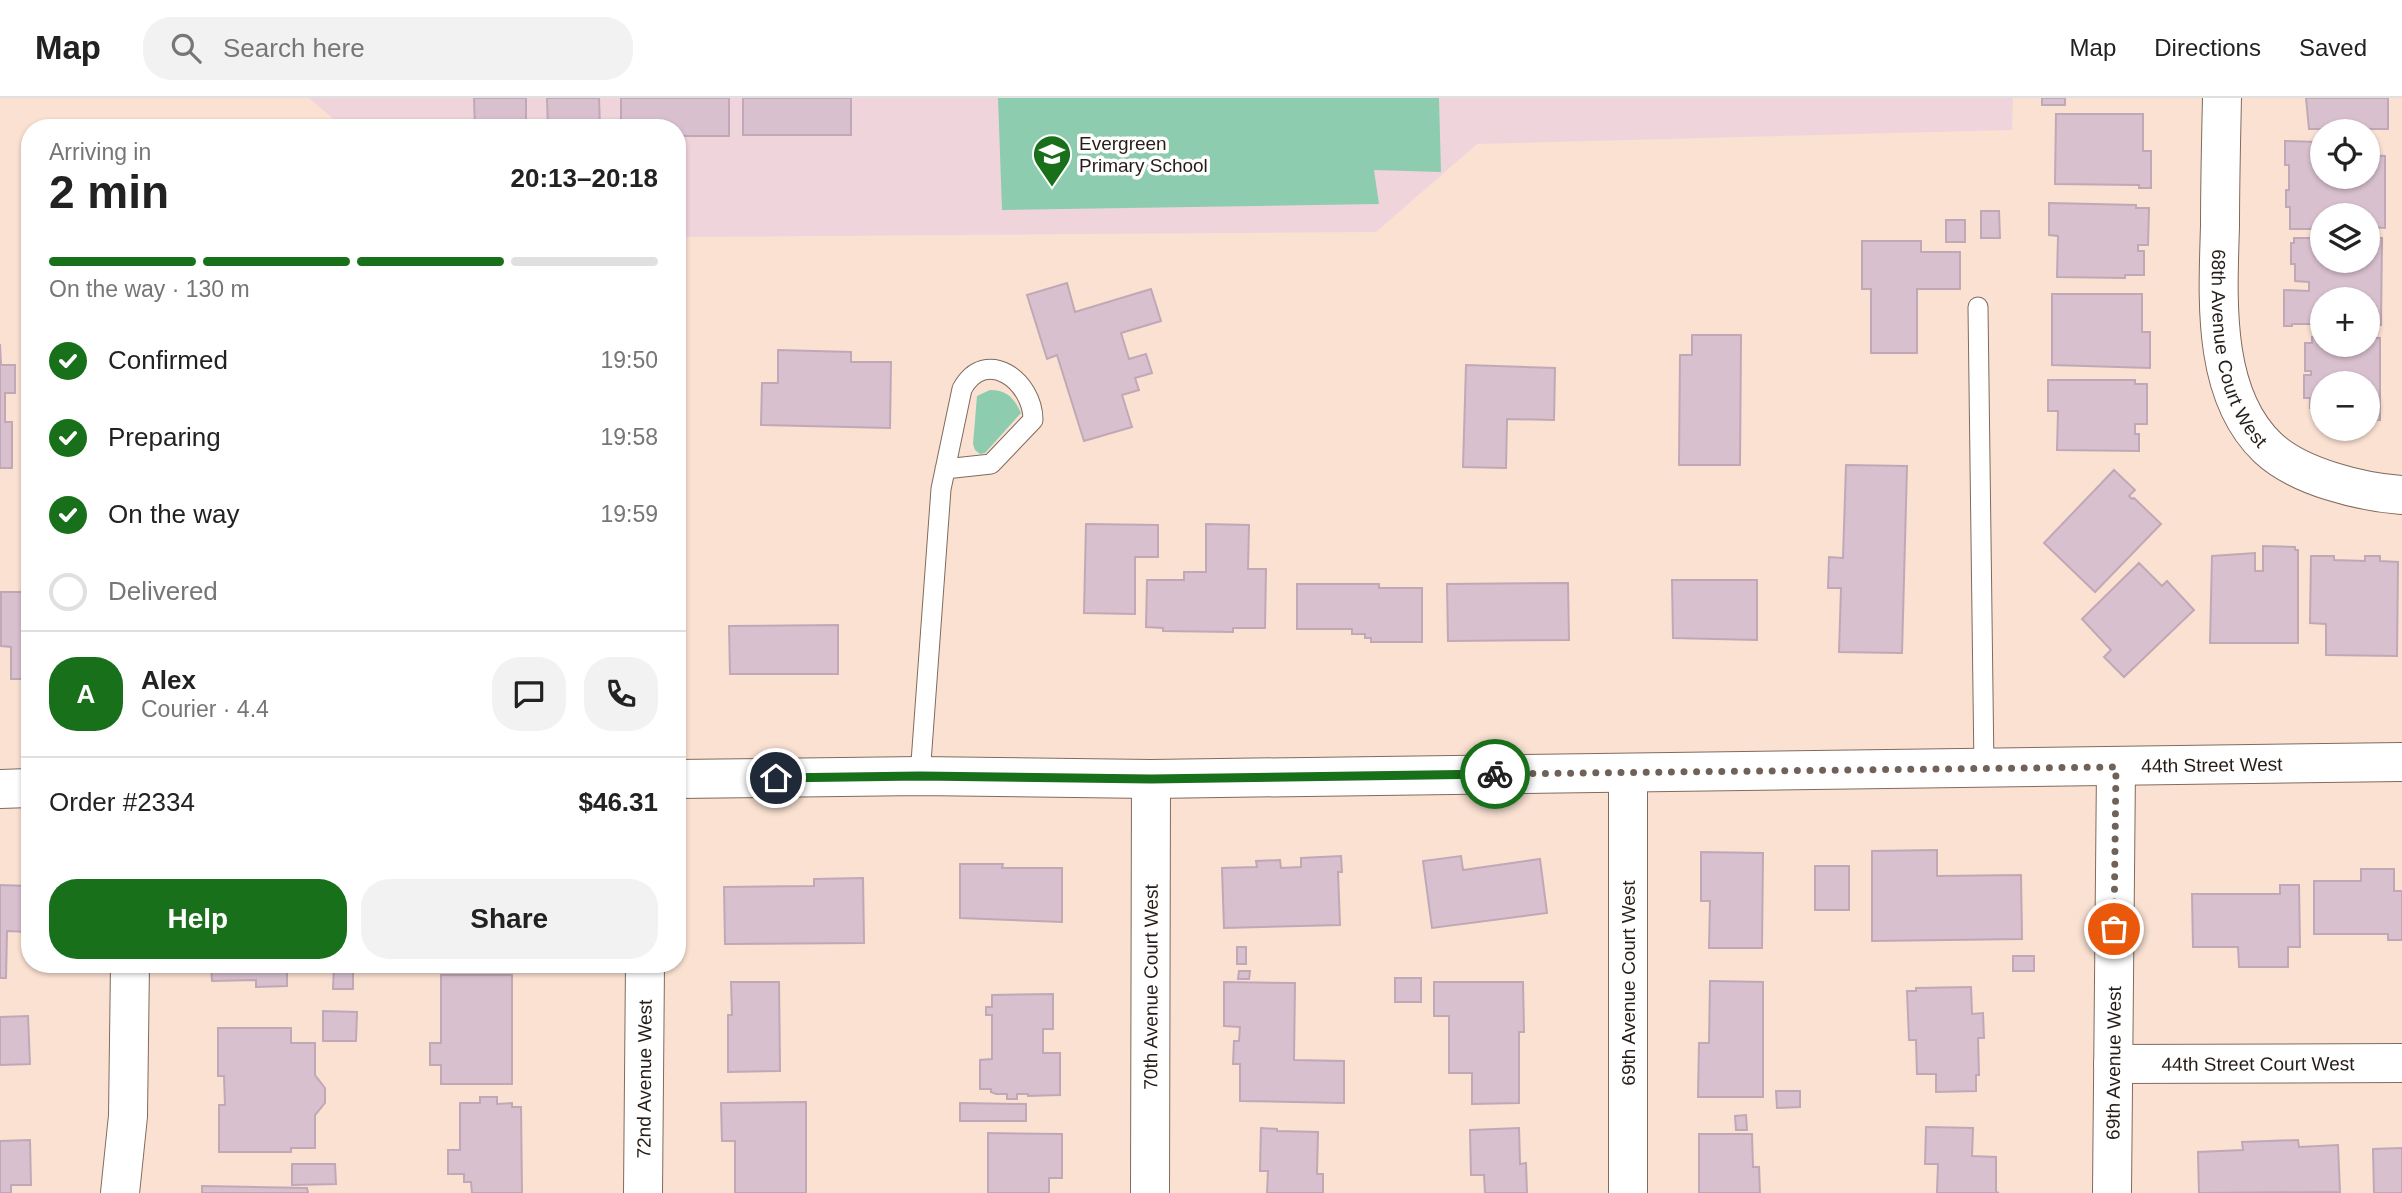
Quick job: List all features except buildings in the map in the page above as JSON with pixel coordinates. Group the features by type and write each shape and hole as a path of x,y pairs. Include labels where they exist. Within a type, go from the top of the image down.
{"street":[{"name":"68th Avenue Court West","path":"2222,98 2218,318 2231,386 2246,421 2269,449 2301,469 2333,482 2374,493 2402,495"},
{"name":"44th Street West","path":"686,779 920,776 1151,779 2402,762"},
{"name":"69th Avenue West","path":"2112,1193 2116,767"},
{"name":"69th Avenue Court West","path":"1628,773 1628,1193"},
{"name":"70th Avenue Court West","path":"1150,1193 1151,779"},
{"path":"0,789 21,788"},
{"path":"120,1193 128,1116 130,973"},
{"name":"72nd Avenue West","path":"643,1193 645,973"},
{"name":"44th Street Court West","path":"2113,1064 2402,1063"}],"lane":[{"path":"1979,307 1984,769"},
{"path":"920,776 941,489 945,469 962,389 968,378 979,372 995,369 1008,374 1022,385 1033,405 1033,420 990,464 945,469"}],"shaded area":[{"name":"Evergreen Primary School","path":"309,98 2013,98 2012,130 1477,144 1376,232 686,237 686,119 334,119"}],"green space":[{"path":"998,98 1439,98 1441,172 1374,170 1379,204 1002,210"},
{"path":"990,390 1001,391 1009,396 1021,413 985,453 980,454 973,444 977,396"}],"way so far":[{"path":"1495,774 2116,767 2114,929"}],"place":[{"name":"Evergreen Primary School","path":"1052,188"}],"route":[{"path":"776,778 920,776 1151,779 1495,774"}]}
